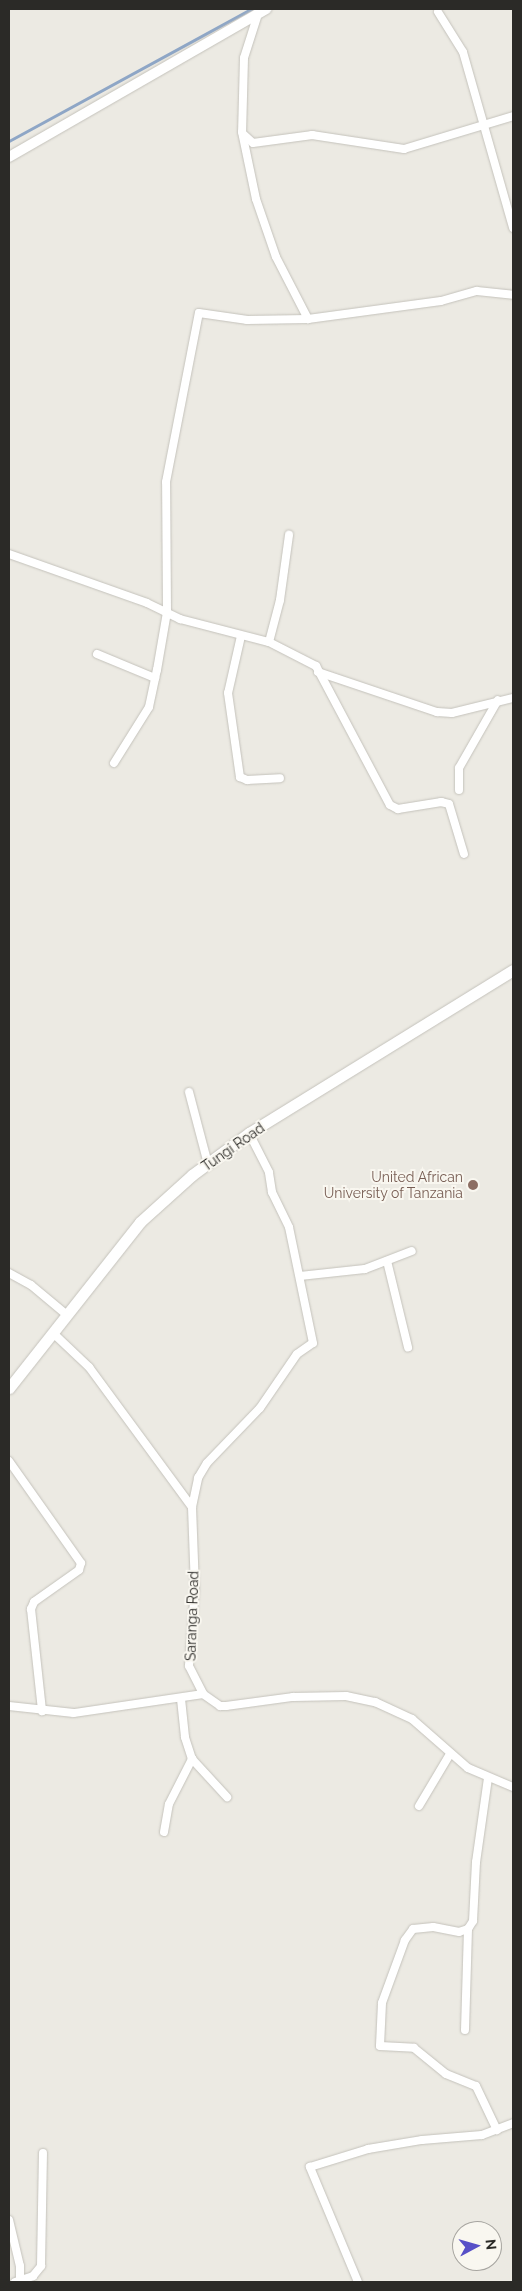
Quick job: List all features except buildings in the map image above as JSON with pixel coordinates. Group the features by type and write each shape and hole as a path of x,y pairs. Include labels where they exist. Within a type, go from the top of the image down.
{"main road":[{"name":"Tungi Road","path":"9,1388 140,1222 208,1164 249,1133 513,970"}],"street":[{"path":"262,11 244,58 242,132 256,199 276,258 308,319"},
{"path":"9,158 262,11"},
{"path":"438,12 462,47 478,94 483,125 513,228"},
{"path":"242,132 253,144 312,135 404,149 513,116"},
{"path":"114,763 149,707 155,678 167,612 166,482 199,313 247,320 308,319 441,301 477,291 513,295"},
{"path":"269,642 280,600 289,535"},
{"path":"9,554 208,629 269,642 316,666 390,805 398,809 449,804 464,854"},
{"path":"241,636 228,693 240,777 247,780 280,778"},
{"path":"97,654 155,678"},
{"path":"318,672 437,712 464,711 498,700 513,698"},
{"path":"459,790 459,768 498,700"},
{"path":"189,1092 208,1164"},
{"path":"249,1133 269,1172 272,1192 286,1218 300,1276 364,1269 412,1251"},
{"path":"387,1261 408,1347"},
{"path":"9,1273 31,1285 67,1315"},
{"name":"Saranga Road","path":"203,1694 190,1666 195,1589 192,1508 198,1478 207,1464 260,1408 297,1354 312,1343 300,1276"},
{"path":"53,1333 89,1367 192,1508"},
{"path":"9,1461 81,1563 79,1570 34,1602 31,1609 42,1711"},
{"path":"9,1706 74,1713 181,1699 203,1694 220,1706 293,1697 360,1697 412,1719 450,1754 488,1778 513,1787"},
{"path":"181,1699 185,1737 192,1759 227,1797"},
{"path":"419,1806 450,1754"},
{"path":"164,1832 169,1804 192,1759"},
{"path":"465,2030 468,1929 474,1916 476,1862 488,1778"},
{"path":"468,1929 458,1932 433,1927 413,1929 405,1940 382,2003 380,2046 414,2048 446,2074 476,2086 497,2130"},
{"path":"358,2282 310,2167 368,2149 422,2140 482,2135 513,2123"},
{"path":"9,2220 20,2266 17,2281 33,2276 41,2266 43,2153"}],"waterway":[{"path":"9,141 251,9"}],"place":[{"name":"United African University of Tanzania","path":"473,1185"}]}
